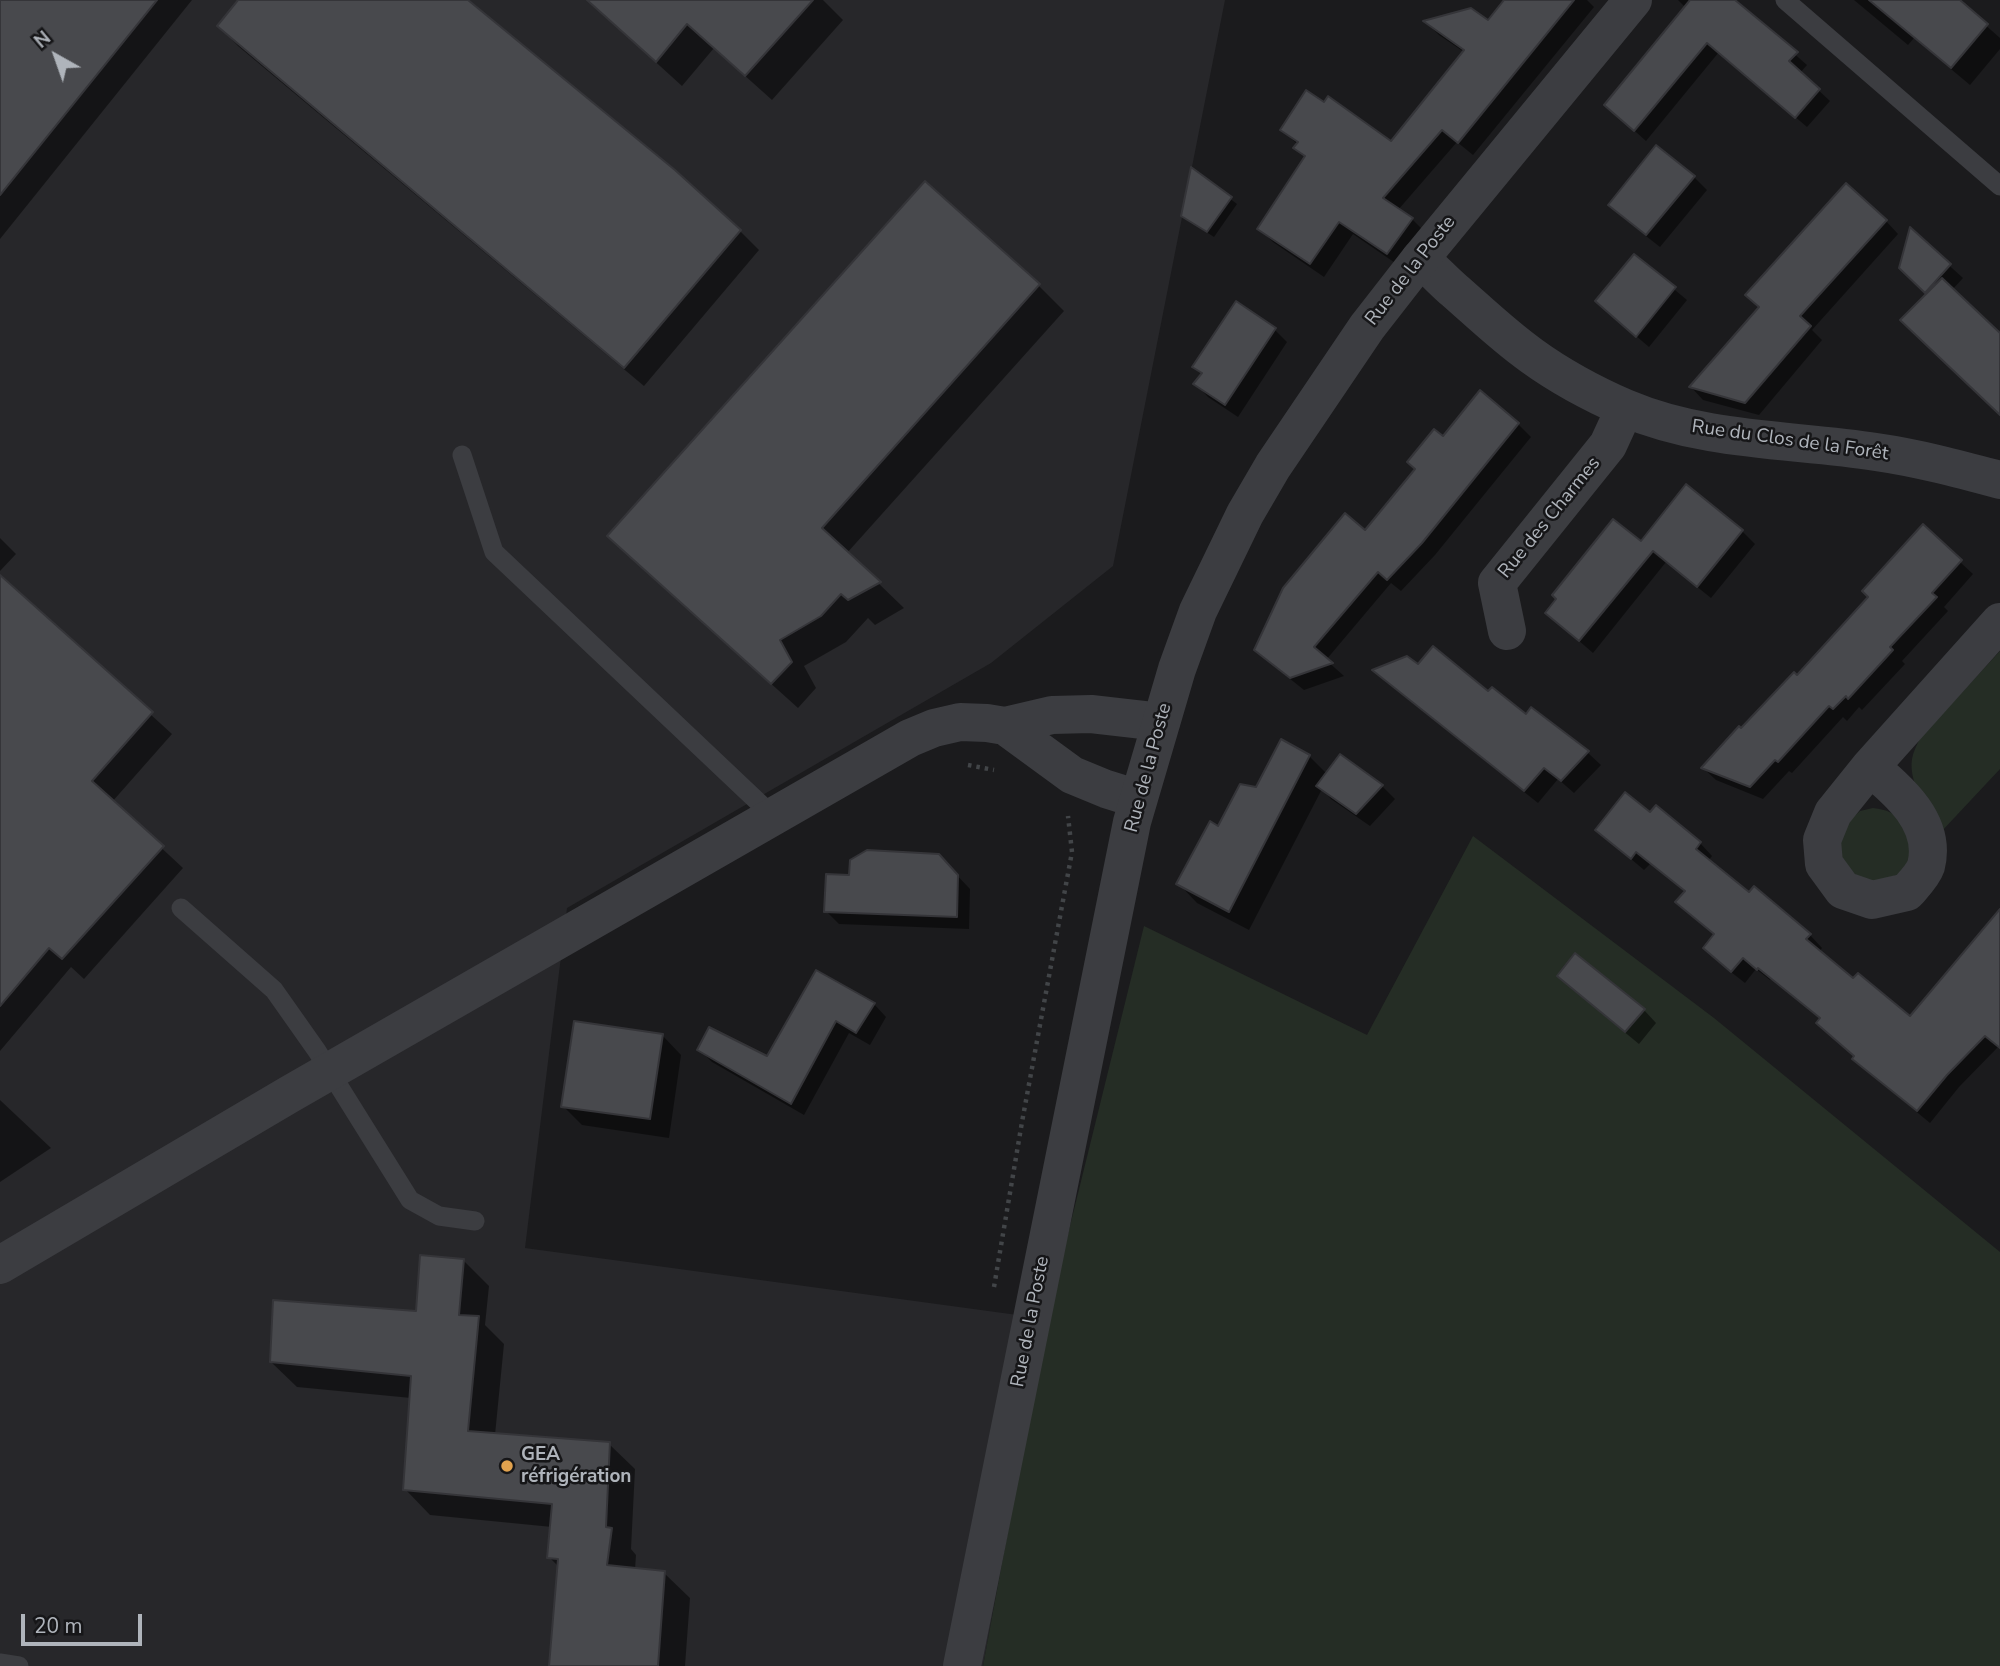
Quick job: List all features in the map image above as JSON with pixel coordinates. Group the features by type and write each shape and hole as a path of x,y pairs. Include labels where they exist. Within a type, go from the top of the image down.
{"street":[{"name":"Rue de la Poste","path":"962,1666 1138,799 1177,669 1198,611 1245,514 1273,466 1367,327 1633,0"},
{"name":"Rue du Clos de la Forêt","path":"1420,259 1438,273 1451,289 1531,356 1573,382 1625,408 1699,430 1764,440 1874,451 1947,465 2000,480"},
{"name":"Rue des Charmes","path":"1507,632 1497,583 1608,445 1625,408"},
{"path":"1870,767 2000,622"},
{"path":"0,1265 194,1150 910,738 934,728 960,722 1005,726 1052,715 1091,714 1161,722"},
{"path":"1005,726 1072,775 1138,799"}],"lane":[{"path":"1785,0 2000,186"},
{"path":"462,455 494,552 773,816"},
{"path":"181,908 274,990 317,1051 410,1200 439,1216 475,1221"},
{"path":"0,1663 19,1666"}],"path":[{"path":"964,765 1003,772"},
{"path":"994,1287 1072,852"}],"shaded area":[{"path":"0,0 1225,0 1113,566 991,663 567,908 525,1248 1047,1319 983,1666 0,1666"},
{"path":"2000,651 2000,769 1941,832 1913,778 1913,754 1920,738"},
{"path":"1873,808 1896,816 1914,849 1903,873 1869,884 1840,864 1841,828 1860,811"},
{"path":"1473,836 1714,1018 2000,1252 2000,1666 983,1666 1047,1319 1144,926 1367,1035"}],"building":[{"path":"0,0 157,0 0,195"},
{"path":"238,0 468,0 675,170 741,230 624,368 217,26"},
{"path":"587,0 813,0 745,76 687,24 656,62"},
{"path":"1504,0 1574,0 1458,143 1442,130 1383,198 1413,218 1387,254 1339,222 1310,264 1257,229 1305,156 1293,148 1298,142 1280,130 1306,90 1324,102 1328,96 1391,141 1464,50 1423,21 1471,8 1488,20"},
{"path":"1690,0 1735,0 1798,52 1789,61 1820,89 1795,118 1707,43 1634,131 1604,105"},
{"path":"1869,0 1960,0 1988,24 1951,68"},
{"path":"1656,145 1695,176 1646,235 1608,205"},
{"path":"1191,167 1232,197 1207,232 1181,216"},
{"path":"925,181 1040,284 822,528 881,582 848,600 841,594 821,616 780,640 792,662 771,684 607,536"},
{"path":"1846,183 1887,220 1800,316 1811,326 1745,403 1689,387 1759,307 1745,295"},
{"path":"1910,227 1951,264 1925,293 1899,268"},
{"path":"1634,254 1676,287 1636,337 1595,301"},
{"path":"1942,278 2000,333 2000,415 1900,320"},
{"path":"1236,301 1276,328 1225,405 1193,384 1202,373 1192,367"},
{"path":"1480,390 1519,423 1422,543 1387,580 1378,572 1314,647 1333,663 1290,678 1254,650 1283,588 1345,513 1365,530 1415,469 1407,462 1434,429 1443,436"},
{"path":"1686,484 1743,530 1697,587 1653,551 1579,641 1545,613 1556,599 1552,595 1613,519 1641,541"},
{"path":"1923,524 1962,560 1932,593 1937,597 1890,647 1893,650 1848,699 1846,696 1833,709 1829,706 1778,762 1775,760 1750,787 1701,768 1794,672 1797,675 1868,597 1862,591"},
{"path":"0,575 153,712 92,781 164,846 62,959 49,948 0,1006"},
{"path":"1433,646 1488,691 1492,687 1526,714 1531,707 1589,751 1561,781 1544,768 1524,791 1372,670 1407,656 1418,664"},
{"path":"1281,739 1310,755 1229,912 1176,884 1210,821 1218,826 1240,784 1256,787"},
{"path":"1340,754 1383,785 1356,814 1316,786"},
{"path":"1625,792 1650,812 1656,805 1701,842 1696,849 1749,892 1754,886 1811,934 1806,939 1853,978 1858,973 1910,1016 2000,909 2000,1048 1985,1036 1917,1111 1852,1059 1854,1056 1816,1023 1820,1018 1758,968 1757,970 1743,958 1731,972 1703,948 1714,934 1675,902 1685,891 1636,852 1631,859 1595,830"},
{"path":"867,850 939,854 958,875 957,917 824,912 826,874 849,875 850,860"},
{"path":"1575,953 1645,1009 1625,1032 1557,976"},
{"path":"816,970 875,1003 856,1033 836,1021 791,1104 697,1050 709,1027 767,1056"},
{"path":"574,1021 663,1034 650,1119 561,1107"},
{"name":"GEA réfrigération","path":"420,1255 464,1259 459,1315 479,1316 468,1431 610,1442 606,1527 612,1528 607,1565 665,1571 658,1666 549,1666 558,1559 547,1558 552,1504 403,1490 411,1376 270,1362 273,1300 416,1311"}],"place":[{"name":"GEA réfrigération","path":"507,1466"}]}
